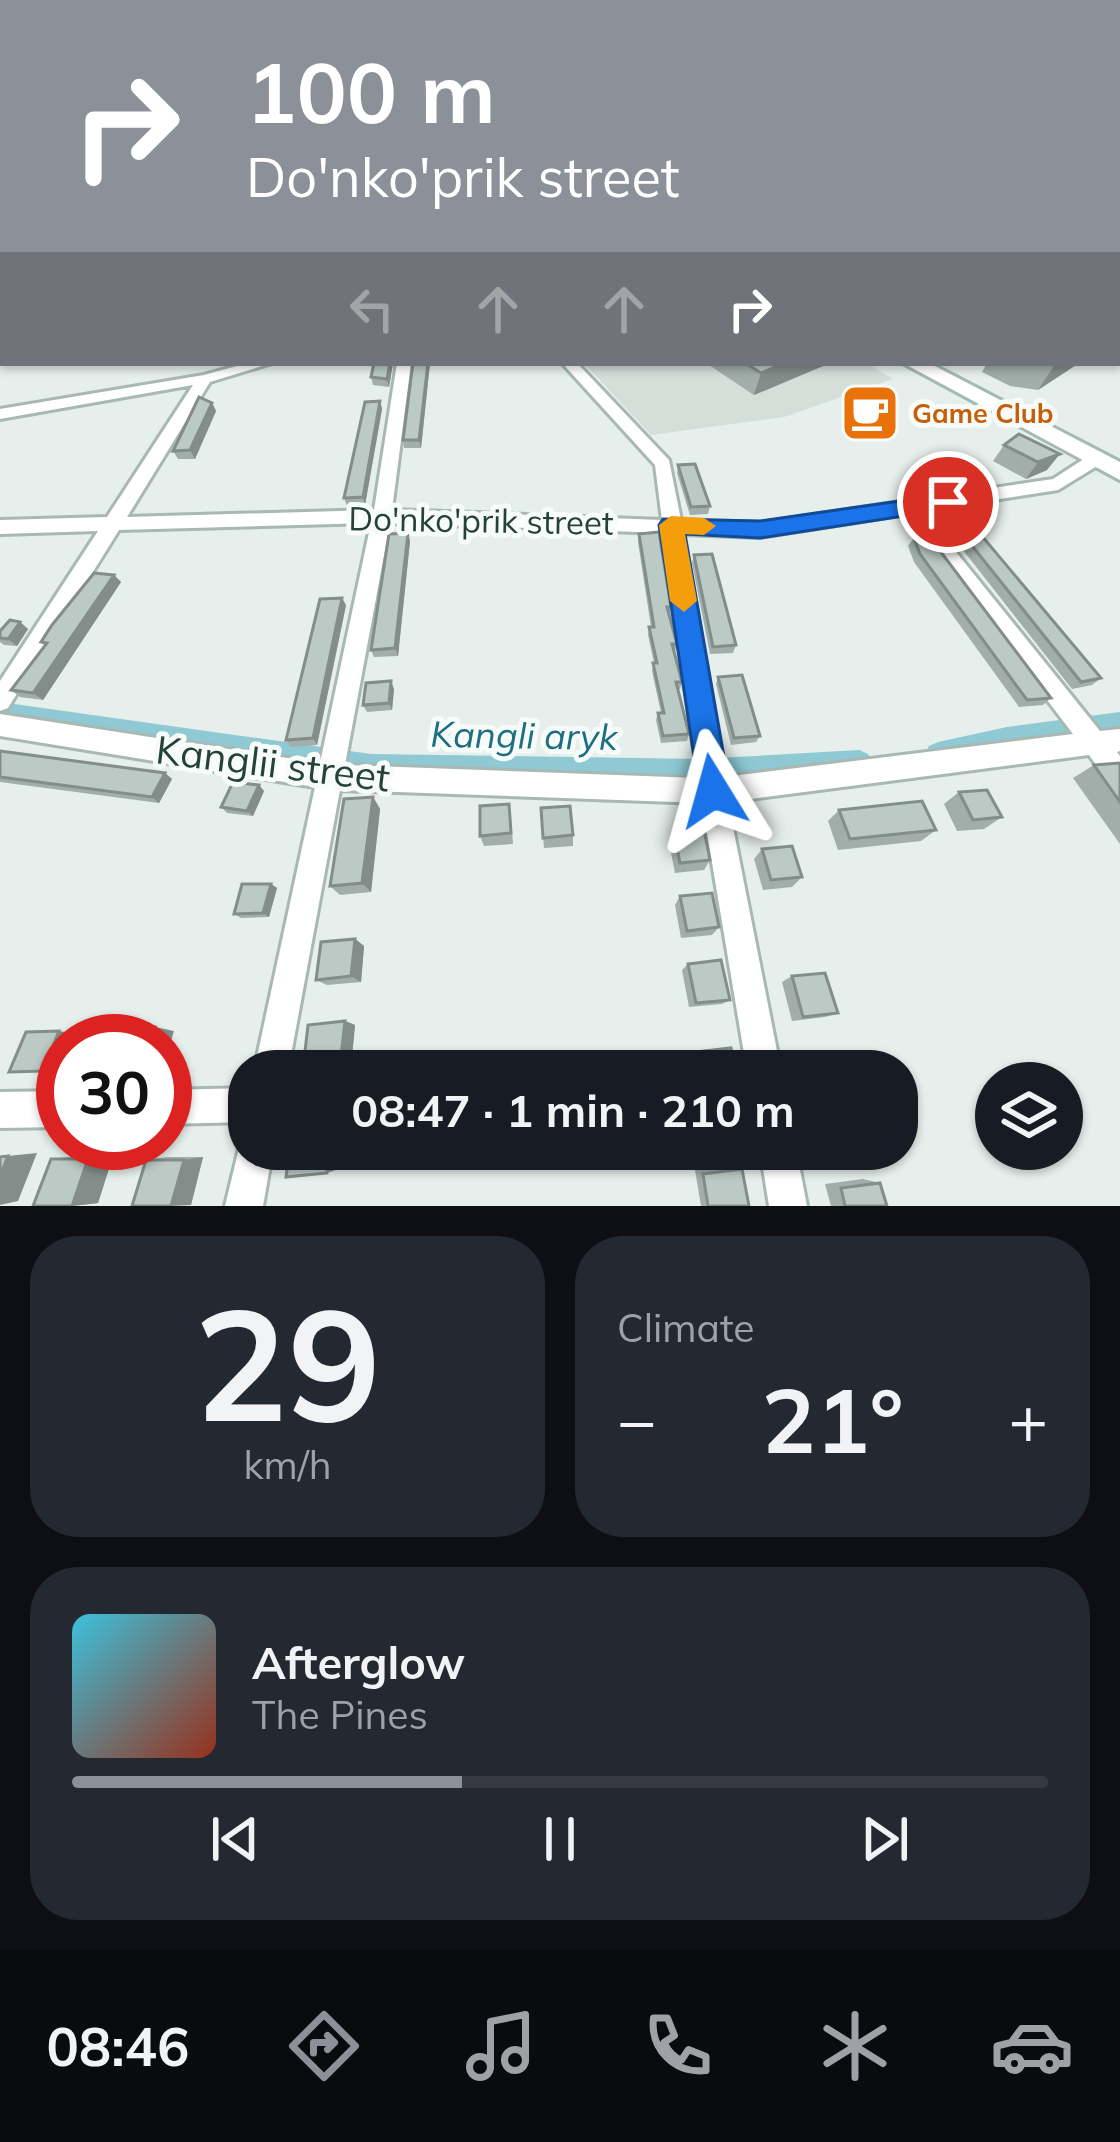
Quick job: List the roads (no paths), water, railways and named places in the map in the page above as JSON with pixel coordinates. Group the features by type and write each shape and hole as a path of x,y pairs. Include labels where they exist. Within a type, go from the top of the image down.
{"main road":[{"path":"919,366 1120,472"}],"street":[{"path":"0,414 205,380 254,366"},
{"path":"275,1050 382,516 404,366"},
{"path":"572,366 663,464 760,1050"},
{"path":"0,701 205,380"},
{"name":"Do'nko'prik street","path":"0,527 382,516 760,530 1058,484 1096,459"},
{"path":"911,508 1096,734 1120,776"},
{"name":"Kanglii street","path":"0,725 333,764 712,778 1096,734"},
{"path":"192,1106 228,1106"},
{"path":"0,1110 36,1109"},
{"path":"244,1206 251,1170"},
{"path":"782,1170 788,1206"}],"waterway":[{"name":"Kangli aryk","path":"0,713 371,766 701,771 859,762"},
{"name":"Kangli aryk","path":"938,754 1007,738 1120,723"}],"place":[{"name":"Game Club","path":"870,413"}]}
